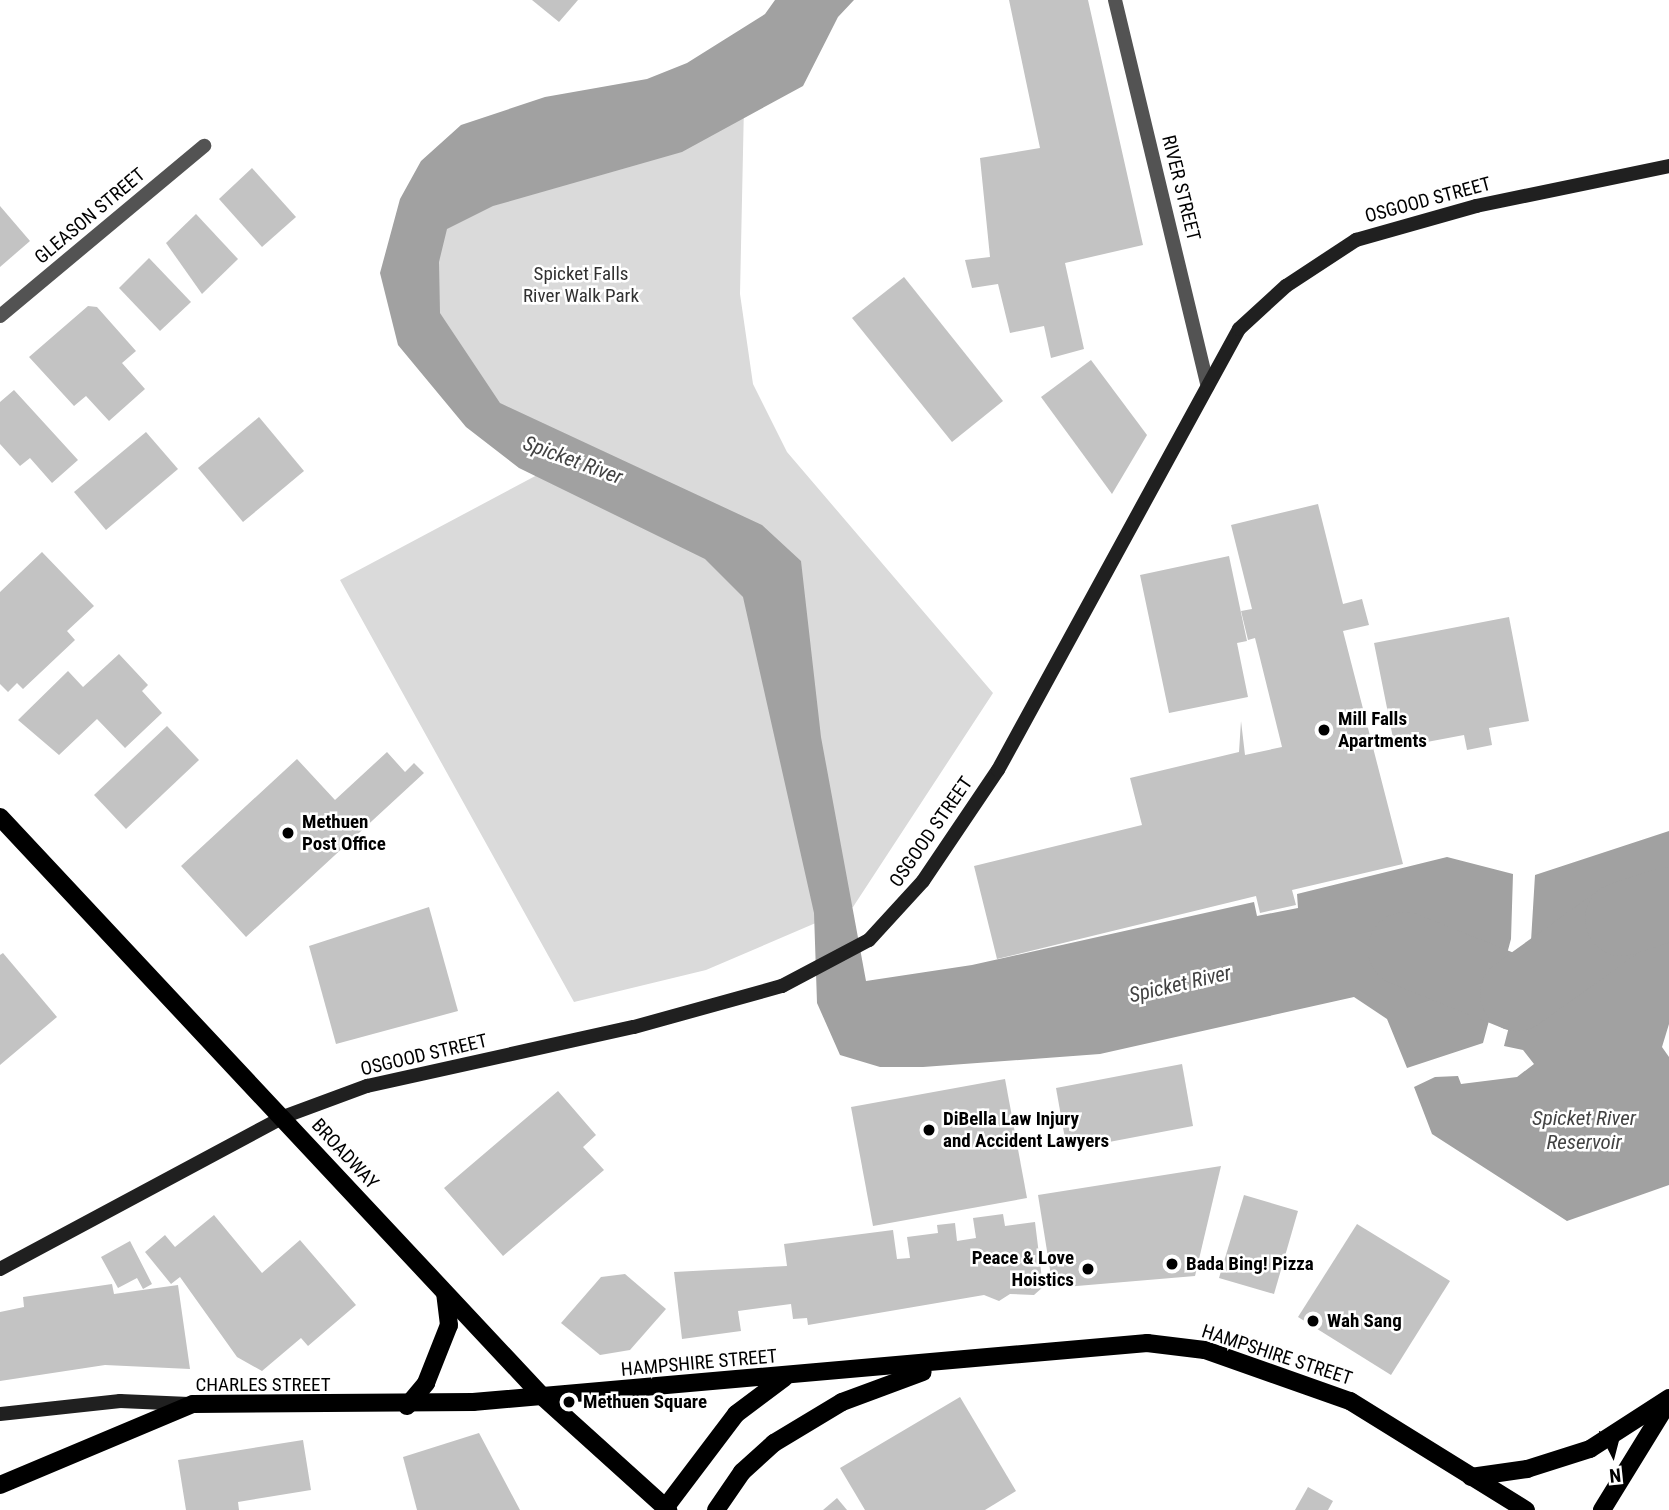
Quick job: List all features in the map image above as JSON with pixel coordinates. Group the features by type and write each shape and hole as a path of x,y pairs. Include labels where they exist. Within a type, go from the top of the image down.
{"main road":[{"name":"OSGOOD STREET","path":"0,1269 283,1118 367,1086 634,1027 782,986 869,940 923,881 998,770 1239,329 1286,286 1356,240 1476,206 1669,166"},
{"name":"BROADWAY","path":"0,817 542,1397 667,1509"},
{"path":"407,1406 426,1383 449,1325 445,1293"},
{"name":"HAMPSHIRE STREET","path":"542,1397 943,1364 1147,1343 1205,1350 1350,1401 1524,1509"},
{"name":"HAMPSHIRE STREET","path":"716,1510 742,1472 774,1443 842,1402 943,1364"},
{"path":"667,1509 736,1414 784,1378"},
{"name":"CHARLES STREET","path":"0,1485 194,1404 407,1406 542,1397"},
{"path":"1471,1477 1527,1469 1590,1448 1669,1400"},
{"path":"1602,1510 1669,1400"},
{"path":"0,1413 120,1401 194,1404"}],"street":[{"name":"RIVER STREET","path":"1115,0 1208,386"},
{"name":"GLEASON STREET","path":"0,316 204,146"}],"green space":[{"name":"Spicket Falls River Walk Park","path":"744,105 740,294 753,384 787,452 993,693 853,907 706,970 574,1002 340,580 556,465 419,338 426,195"}],"water":[{"path":"775,0 854,0 838,17 803,86 682,152 493,206 447,229 439,262 440,313 500,403 762,525 801,561 821,737 866,981 972,965 1254,902 1257,916 1298,908 1297,894 1447,857 1513,874 1511,939 1483,1043 1407,1068 1387,1019 1354,997 1100,1054 923,1067 880,1067 840,1055 817,1003 814,913 743,597 705,559 519,468 466,427 398,345 380,273 400,199 421,161 461,125 545,97 647,79 687,63 765,14"},
{"name":"Spicket River Reservoir","path":"1669,831 1669,1024 1662,1047 1669,1057 1669,1185 1567,1221 1432,1134 1414,1087 1435,1077 1458,1076 1461,1084 1517,1077 1534,1064 1523,1050 1504,1046 1531,941 1535,875"}],"building":[{"path":"532,0 578,0 559,22"},
{"path":"1009,0 1088,0 1143,245 1065,263 1084,349 1051,358 1044,326 1010,333 998,284 972,288 965,260 990,257 980,158 1040,148"},
{"path":"252,168 296,217 262,247 219,199"},
{"path":"0,206 30,241 0,267"},
{"path":"196,214 238,259 202,294 166,243"},
{"path":"149,258 191,302 160,331 119,288"},
{"path":"904,277 1003,401 952,442 852,318"},
{"path":"88,306 97,307 136,351 122,363 145,389 109,421 86,396 74,406 29,357"},
{"path":"1091,360 1147,435 1112,494 1041,397"},
{"path":"14,390 78,460 52,483 30,458 20,466 0,444 0,402"},
{"path":"259,417 304,471 243,522 198,468"},
{"path":"146,432 178,469 106,530 74,492"},
{"name":"Mill Falls Apartments","path":"1318,504 1343,604 1362,599 1369,625 1343,631 1403,864 1292,890 1296,905 1260,913 1256,896 997,959 974,866 1142,825 1130,778 1239,752 1241,721 1245,755 1282,747 1255,638 1248,640 1241,611 1252,609 1231,525"},
{"path":"42,552 94,606 67,631 75,640 23,689 17,683 8,692 0,684 0,592"},
{"path":"1229,556 1247,641 1237,643 1248,697 1169,713 1140,575"},
{"name":"Mill Falls Apartments","path":"1509,617 1529,721 1489,728 1492,745 1467,750 1464,735 1395,748 1374,643"},
{"path":"119,654 148,685 142,691 162,713 125,748 97,719 59,755 18,720 68,671 83,687"},
{"path":"167,726 199,760 126,829 94,795"},
{"name":"Methuen Post Office","path":"387,752 405,772 414,763 424,773 246,937 181,866 297,759 335,800"},
{"path":"429,907 458,1011 336,1044 309,946"},
{"path":"3,953 57,1017 0,1065 0,955"},
{"path":"1182,1064 1193,1126 1067,1150 1056,1088"},
{"path":"1005,1079 1027,1198 873,1226 851,1107"},
{"path":"558,1091 596,1135 583,1147 604,1170 503,1256 444,1188"},
{"path":"1221,1166 1195,1276 1053,1288 1038,1195"},
{"path":"1244,1195 1298,1211 1274,1294 1219,1278"},
{"path":"1003,1214 1005,1226 1035,1222 1043,1287 1034,1295 1010,1294 999,1301 984,1295 808,1325 807,1318 793,1319 791,1304 738,1311 741,1331 682,1339 674,1272 787,1266 784,1244 893,1230 897,1259 910,1258 907,1237 938,1233 937,1225 955,1223 957,1241 976,1238 973,1218"},
{"path":"214,1215 262,1273 300,1240 356,1305 308,1346 301,1338 262,1371 237,1357 180,1277 171,1284 145,1252 165,1235 175,1247"},
{"path":"1357,1224 1450,1281 1391,1375 1298,1317"},
{"path":"130,1241 152,1284 143,1289 137,1278 118,1288 101,1257"},
{"path":"625,1274 666,1309 630,1350 600,1355 561,1323 601,1277"},
{"path":"112,1284 114,1294 178,1285 190,1369 105,1365 0,1381 0,1312 24,1307 23,1297"},
{"path":"960,1397 1016,1491 985,1510 865,1510 840,1468"},
{"path":"479,1433 520,1510 417,1510 403,1457"},
{"path":"303,1440 311,1490 238,1502 239,1510 186,1510 178,1460"},
{"path":"1308,1487 1333,1501 1328,1510 1295,1510"},
{"path":"837,1498 847,1510 823,1510"}],"waterway":[{"name":"Spicket River","path":"1405,949 1517,994 1622,919 1669,904"}],"place":[{"name":"Mill Falls Apartments","path":"1324,730"},
{"name":"Methuen Post Office","path":"288,833"},
{"name":"DiBella Law Injury and Accident Lawyers","path":"929,1130"},
{"name":"Bada Bing! Pizza","path":"1172,1264"},
{"name":"Peace & Love Hoistics","path":"1088,1269"},
{"name":"Wah Sang","path":"1313,1321"},
{"name":"Methuen Square","path":"569,1402"}]}
